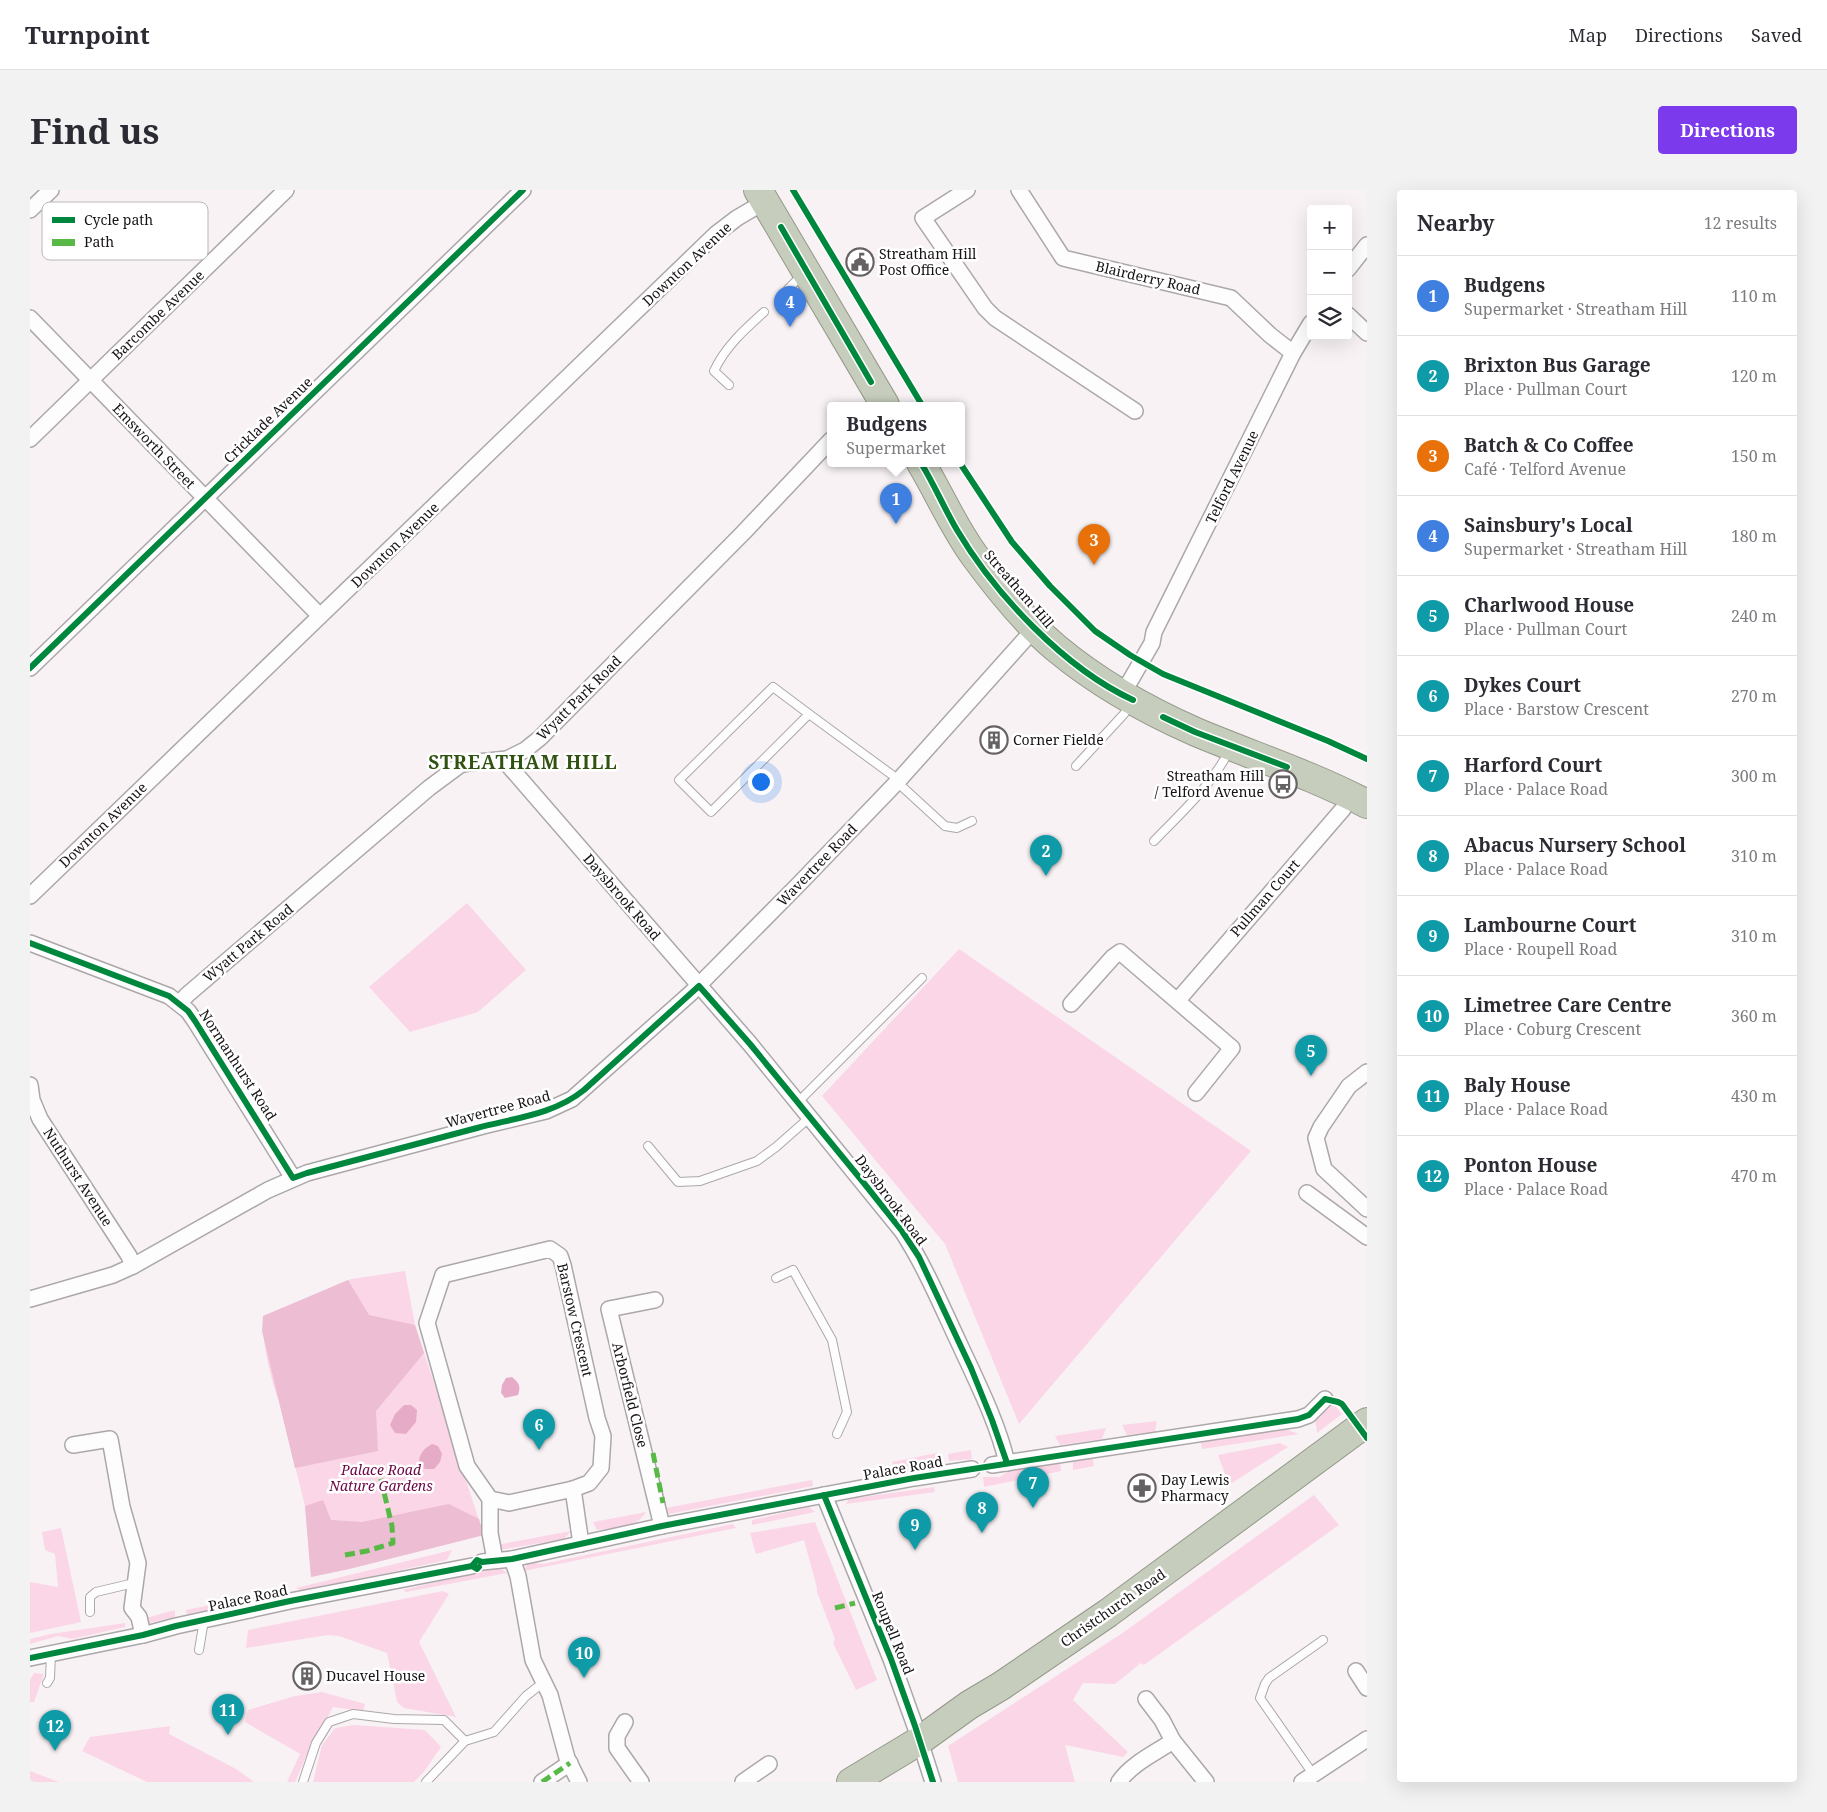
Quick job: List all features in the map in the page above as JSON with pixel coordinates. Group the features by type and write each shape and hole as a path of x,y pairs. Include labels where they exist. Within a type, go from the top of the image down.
{"highway":[{"path":"765,195 797,280 880,402"},
{"name":"Streatham Hill","path":"923,467 957,529 973,554 1035,628 1066,656 1127,697 1163,717 1288,767 1359,799"},
{"name":"Christchurch Road","path":"851,1782 919,1741 969,1705 1108,1613 1367,1422"}],"street":[{"path":"30,210 51,190"},
{"name":"Barcombe Avenue","path":"30,439 286,190"},
{"name":"Cricklade Avenue","path":"30,668 523,190"},
{"path":"967,190 923,218 985,308 995,318 1135,411"},
{"name":"Blairderry Road","path":"1019,190 1063,258 1231,298 1270,335 1293,353"},
{"name":"Downton Avenue","path":"30,896 716,234 765,195"},
{"path":"1352,264 1367,245"},
{"name":"Emsworth Street","path":"30,318 320,616"},
{"path":"1352,318 1367,333"},
{"name":"Telford Avenue","path":"1127,697 1152,643 1154,632 1293,353 1307,330"},
{"name":"Wyatt Park Road","path":"180,1003 187,995 453,769 468,762 507,759 525,750 562,718 827,444"},
{"name":"Wavertree Road","path":"30,1300 113,1275 133,1266 268,1190 307,1172 559,1106 572,1099 699,986 898,781 1035,628"},
{"name":"Daysbrook Road","path":"507,759 509,766 750,1044 896,1224 919,1257 974,1377 992,1420 1000,1464 1302,1423 1325,1399"},
{"name":"Pullman Court","path":"1178,1000 1343,809 1359,799"},
{"name":"Normanhurst Road","path":"30,943 169,996 180,1003 195,1021 294,1178"},
{"path":"1071,1004 1113,957 1120,952 1232,1048 1196,1093"},
{"path":"1367,1072 1349,1086 1321,1127 1316,1138 1324,1169 1367,1209"},
{"name":"Nuthurst Avenue","path":"30,1085 32,1100 40,1119 129,1256 133,1266"},
{"path":"1307,1193 1367,1237"},
{"name":"Barstow Crescent","path":"550,1249 560,1256 563,1265 597,1418 603,1436 601,1468 589,1483 573,1489 509,1503 490,1499 467,1466 427,1323 443,1275 550,1249"},
{"name":"Arborfield Close","path":"655,1300 609,1309 662,1526"},
{"path":"73,1445 110,1439 122,1507 138,1563 132,1608 138,1617 143,1635"},
{"name":"Palace Road","path":"30,1658 143,1635 204,1620 483,1563 512,1559 662,1526 972,1468"},
{"path":"573,1489 581,1544"},
{"name":"Roupell Road","path":"824,1495 891,1659 916,1726 933,1782"},
{"path":"483,1563 490,1533 490,1499"},
{"path":"512,1559 518,1576 533,1660 550,1695 570,1764 579,1782"},
{"path":"1356,1671 1367,1688"},
{"path":"1146,1699 1162,1720 1173,1741 1206,1782"},
{"path":"625,1722 617,1736 617,1748 641,1782"},
{"path":"1307,1778 1367,1739"},
{"path":"1118,1782 1126,1772 1138,1763 1173,1741"},
{"path":"542,1782 570,1764"},
{"path":"744,1782 769,1764"}],"lane":[{"path":"728,385 714,371 719,360 741,333 764,312"},
{"path":"809,714 711,812 679,780 773,687 809,714 898,781 945,826 957,828 972,822"},
{"path":"1076,766 1124,714 1127,697"},
{"path":"1154,841 1207,785 1232,746"},
{"path":"797,1103 922,978"},
{"path":"648,1146 678,1182 700,1181 757,1161 809,1118"},
{"path":"776,1278 793,1270 832,1340 846,1412 837,1434"},
{"path":"90,1612 90,1597 96,1592 134,1583"},
{"path":"199,1650 204,1620"},
{"path":"1307,1778 1260,1698 1269,1678 1323,1640"},
{"path":"47,1683 50,1678 51,1653"},
{"path":"426,1782 465,1741 494,1732 526,1696 544,1682"},
{"path":"302,1782 316,1743 329,1722 353,1714 394,1719 444,1720 465,1741"}],"green space":[{"path":"467,903 526,970 478,1012 410,1032 369,987"},
{"path":"959,949 1251,1151 1019,1424 945,1244 822,1096"},
{"name":"Palace Road Nature Gardens","path":"405,1271 415,1325 484,1535 311,1577 305,1506 267,1360 263,1316 351,1279"},
{"path":"1329,1404 1336,1407 1342,1414 1317,1433 1315,1419"},
{"path":"1157,1421 1155,1432 1127,1435 1122,1425"},
{"path":"1106,1428 1102,1439 1060,1445 1055,1436"},
{"path":"1285,1429 1299,1434 1202,1449 1201,1442"},
{"path":"1280,1443 1288,1447 1229,1485 1218,1455"},
{"path":"971,1450 972,1459 949,1461 948,1454"},
{"path":"937,1453 937,1462 894,1469 892,1462"},
{"path":"1093,1458 1094,1466 1073,1470 1073,1462"},
{"path":"1060,1463 1061,1471 984,1487 983,1477 1000,1477 1010,1470"},
{"path":"812,1480 813,1486 669,1514 666,1508"},
{"path":"934,1487 935,1492 846,1504 849,1499"},
{"path":"1314,1495 1339,1525 1144,1665 1141,1663 1115,1684 1083,1683 1073,1700 1128,1752 1123,1757 1065,1745 1075,1782 958,1782 948,1746 1124,1632"},
{"path":"809,1507 815,1512 752,1525 752,1520"},
{"path":"646,1512 637,1522 624,1526 597,1530 593,1522"},
{"path":"815,1522 877,1680 856,1690 833,1643 835,1639 817,1592 804,1540 756,1554 750,1533"},
{"path":"733,1524 736,1528 524,1571 528,1562 543,1564"},
{"path":"61,1528 81,1622 30,1633 30,1582 58,1587 55,1554 45,1550 42,1532"},
{"path":"571,1531 564,1539 499,1550 496,1545"},
{"path":"452,1550 447,1560 303,1591 296,1588"},
{"path":"499,1567 507,1573 406,1592 403,1590"},
{"path":"279,1591 278,1596 187,1614 186,1610"},
{"path":"443,1591 449,1594 419,1642 456,1717 404,1708 397,1702 387,1653 339,1636 328,1635 246,1648 248,1630"},
{"path":"175,1610 175,1617 149,1623 146,1618"},
{"path":"125,1623 125,1627 72,1639 58,1636 30,1644 30,1639 51,1634"},
{"path":"34,1673 44,1674 34,1702 30,1702 30,1680"},
{"path":"322,1692 365,1704 363,1711 333,1707 295,1782 287,1782 300,1754 245,1722 248,1710 295,1696"},
{"path":"354,1725 425,1730 441,1747 423,1773 414,1782 313,1782 322,1745 335,1728"},
{"path":"170,1726 169,1734 236,1769 254,1782 147,1782 82,1751 90,1737"},
{"path":"30,1771 59,1782 30,1782"}],"shaded area":[{"path":"348,1280 369,1315 415,1325 424,1353 376,1411 378,1451 295,1468 262,1331 263,1316"},
{"path":"512,1377 519,1385 518,1395 505,1398 501,1393 502,1385 506,1378"},
{"path":"404,1405 411,1405 417,1410 416,1422 406,1434 395,1433 390,1425 395,1414"},
{"path":"432,1444 438,1446 442,1454 440,1462 434,1469 425,1469 419,1462 420,1456"},
{"path":"323,1500 331,1520 362,1522 449,1504 479,1519 484,1535 311,1577 305,1506"}],"marked path":[{"path":"653,1453 663,1503"},
{"path":"345,1555 393,1543 392,1526 378,1467"},
{"path":"835,1608 855,1603"},
{"path":"542,1782 570,1763"}],"cycle path":[{"path":"30,668 523,190"},
{"path":"793,190 920,402"},
{"path":"781,227 871,382"},
{"path":"923,467 957,530 991,579 1011,603 1033,627 1082,669 1107,686 1133,700"},
{"path":"963,467 1012,542 1050,586 1095,631 1130,655 1163,674 1328,741 1367,759"},
{"path":"1163,717 1195,732 1287,767"},
{"path":"30,943 169,996 188,1011 293,1178 533,1115 559,1105 584,1090 699,986 750,1044 863,1182 902,1231 919,1257 971,1368 1007,1463"},
{"path":"472,1566 477,1560 482,1562 512,1559 662,1526 914,1478 1298,1419 1309,1415 1325,1399 1342,1404 1367,1438"},
{"path":"824,1495 891,1659 933,1782"},
{"path":"30,1658 143,1635 290,1601 472,1566 477,1569 479,1567"}],"place":[{"name":"Streatham Hill Post Office","path":"860,262"},
{"name":"Sainsbury's Local","path":"790,327"},
{"name":"Budgens","path":"896,524"},
{"name":"Batch & Co Coffee","path":"1094,565"},
{"name":"Corner Fielde","path":"994,740"},
{"name":"Streatham Hill / Telford Avenue","path":"1283,784"},
{"name":"Brixton Bus Garage","path":"1046,876"},
{"name":"Charlwood House","path":"1311,1076"},
{"name":"Dykes Court","path":"539,1450"},
{"name":"Day Lewis Pharmacy","path":"1142,1488"},
{"name":"Harford Court","path":"1033,1508"},
{"name":"Abacus Nursery School","path":"982,1533"},
{"name":"Lambourne Court","path":"915,1550"},
{"name":"Ducavel House","path":"307,1676"},
{"name":"Limetree Care Centre","path":"584,1678"},
{"name":"Baly House","path":"228,1735"},
{"name":"Ponton House","path":"55,1751"}],"district":[{"name":"STREATHAM HILL","path":"523,762"}]}
